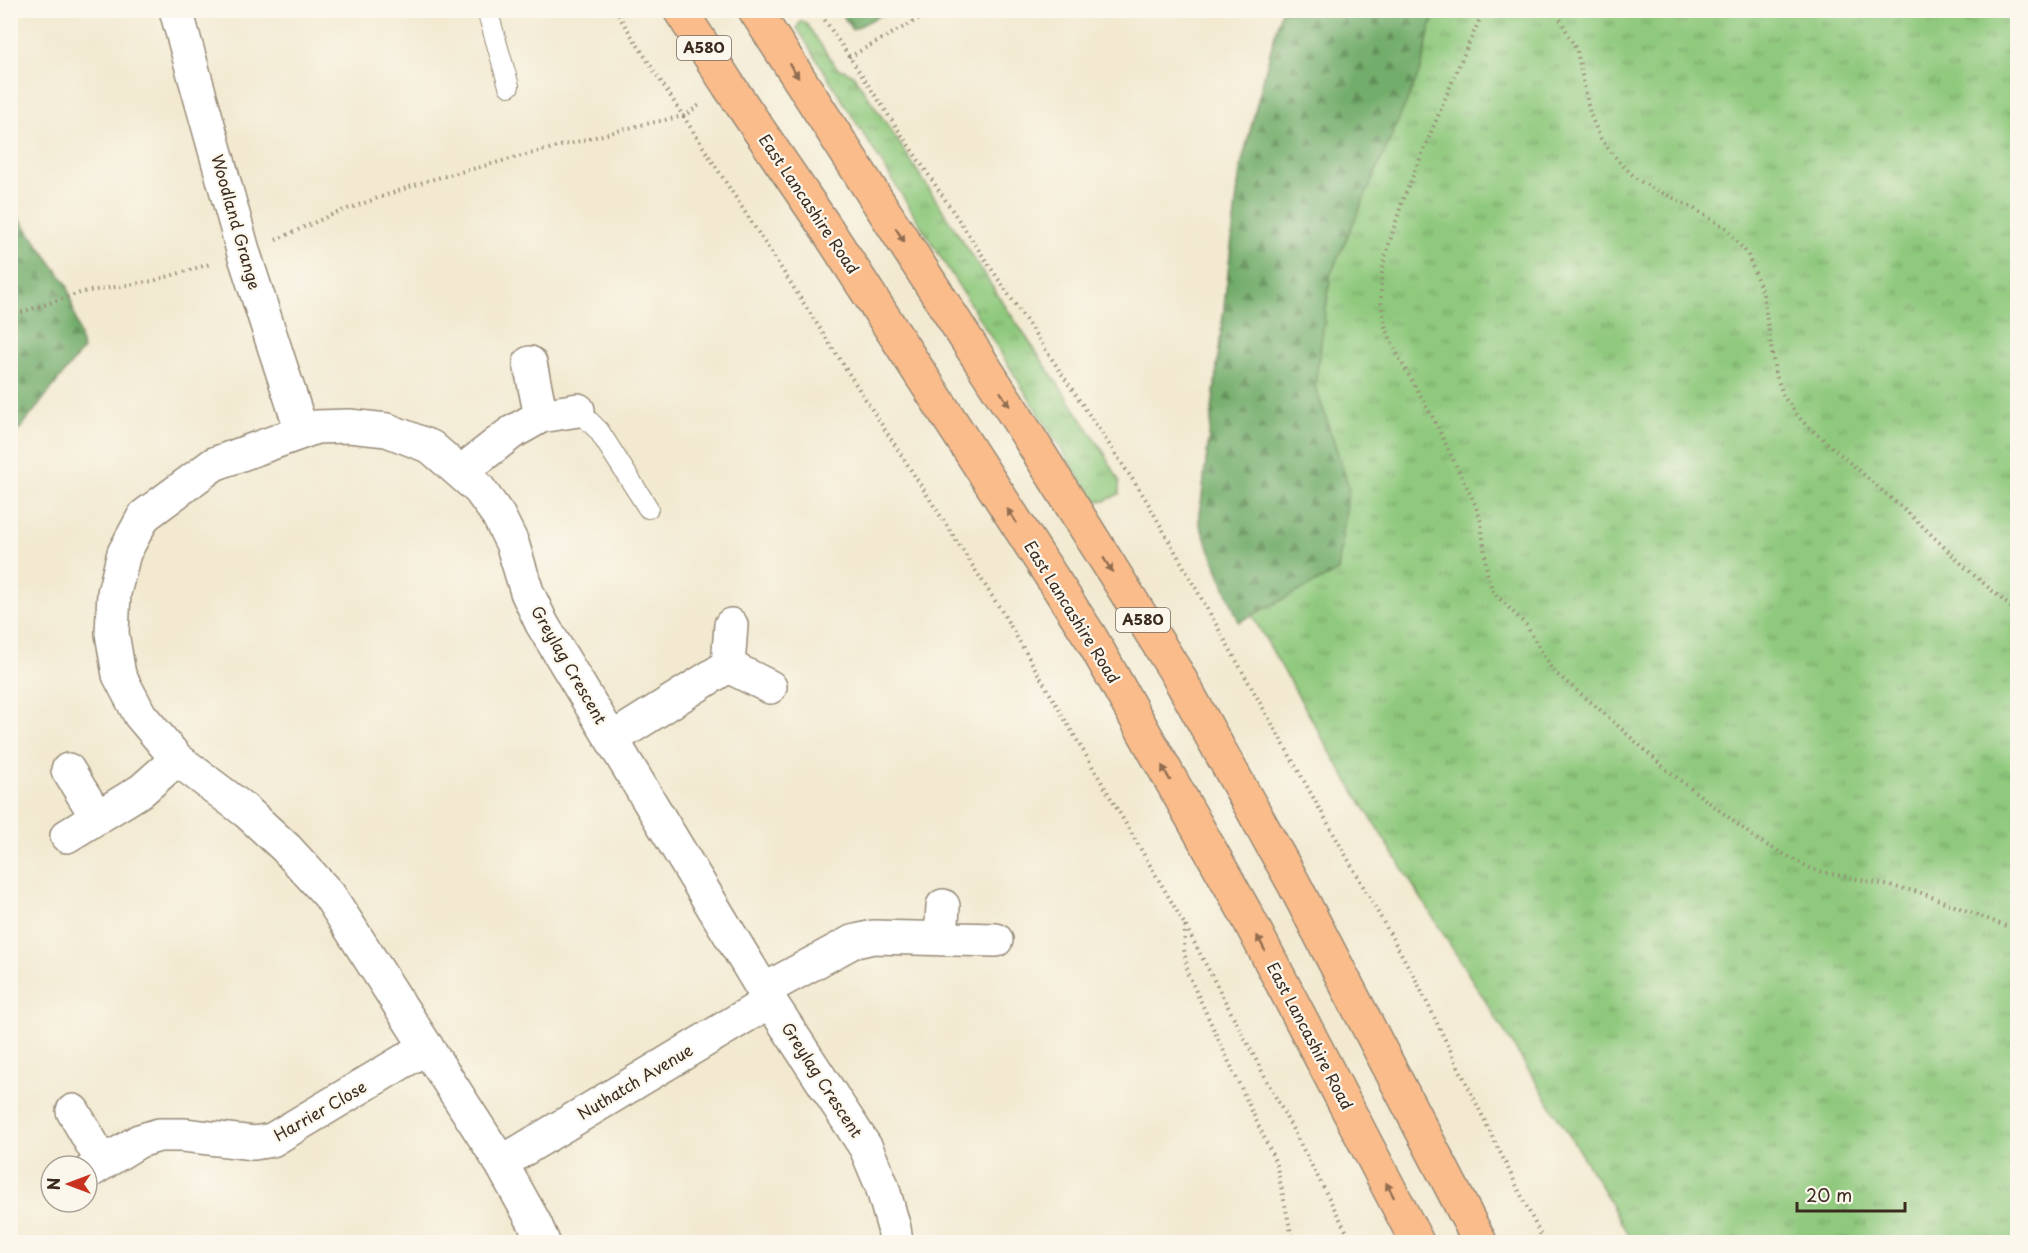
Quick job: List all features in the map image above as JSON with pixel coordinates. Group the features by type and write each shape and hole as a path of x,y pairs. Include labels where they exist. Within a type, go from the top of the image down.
{"highway":[{"name":"East Lancashire Road","path":"680,10 828,231 1091,638 1245,912 1417,1242"},
{"name":"A580","path":"755,10 1017,418 1176,672 1294,884 1480,1242"}],"street":[{"name":"Woodland Grange","path":"179,12 244,254 302,432"},
{"path":"530,363 541,416"},
{"path":"461,472 511,433 541,416 578,410"},
{"name":"Greylag Crescent","path":"543,1242 501,1163 329,895 286,848 247,812 177,759 140,714 119,675 112,633 114,593 124,553 144,516 214,464 302,432 316,428 348,426 387,430 431,447 479,489 498,515 512,543 527,592 542,624 767,995 866,1148 882,1186 897,1242"},
{"path":"728,666 731,625"},
{"path":"612,739 728,666"},
{"path":"728,666 770,687"},
{"path":"67,836 142,790 177,759"},
{"path":"68,770 97,818"},
{"path":"941,939 943,906"},
{"name":"Nuthatch Avenue","path":"501,1163 852,942 873,936 996,940"},
{"name":"Harrier Close","path":"99,1166 139,1141 159,1135 183,1135 246,1143 272,1140 427,1047"},
{"name":"Harrier Close","path":"73,1111 90,1154"}],"lane":[{"path":"487,10 509,86"},
{"path":"578,410 599,431 648,508"}],"path":[{"path":"615,10 1001,610 1185,925 1352,1242"},
{"path":"818,10 1145,498 1417,982 1544,1242"},
{"path":"849,57 935,10"},
{"path":"1484,10 1402,202 1385,257 1381,280 1381,301 1385,326 1399,358 1433,418 1475,504 1481,522 1487,572 1493,591 1526,625 1553,671 1667,770 1759,841 1814,870 1919,892 2018,931"},
{"path":"1553,10 1577,51 1590,114 1601,139 1639,181 1693,208 1726,228 1748,255 1763,294 1775,372 1784,397 1802,421 1916,520 2012,608 2018,621"},
{"path":"10,316 83,292 153,281 244,254 333,214 426,182 629,128 684,116"},
{"path":"1185,925 1184,949 1188,974 1276,1163 1293,1242"}],"green space":[{"path":"840,11 889,11 852,30"},
{"path":"1281,11 2017,11 2017,1242 1632,1242 1596,1178 1339,767 1199,523 1240,170"},
{"path":"1281,11 1434,11 1421,69 1331,274 1315,385 1349,487 1338,571 1239,622 1199,523 1240,170"},
{"path":"800,22 805,22 837,68 854,76 892,132 995,291 1105,454 1119,481 1119,494 1105,501 1093,500 797,28"},
{"path":"10,206 67,284 83,349 11,440"}]}
